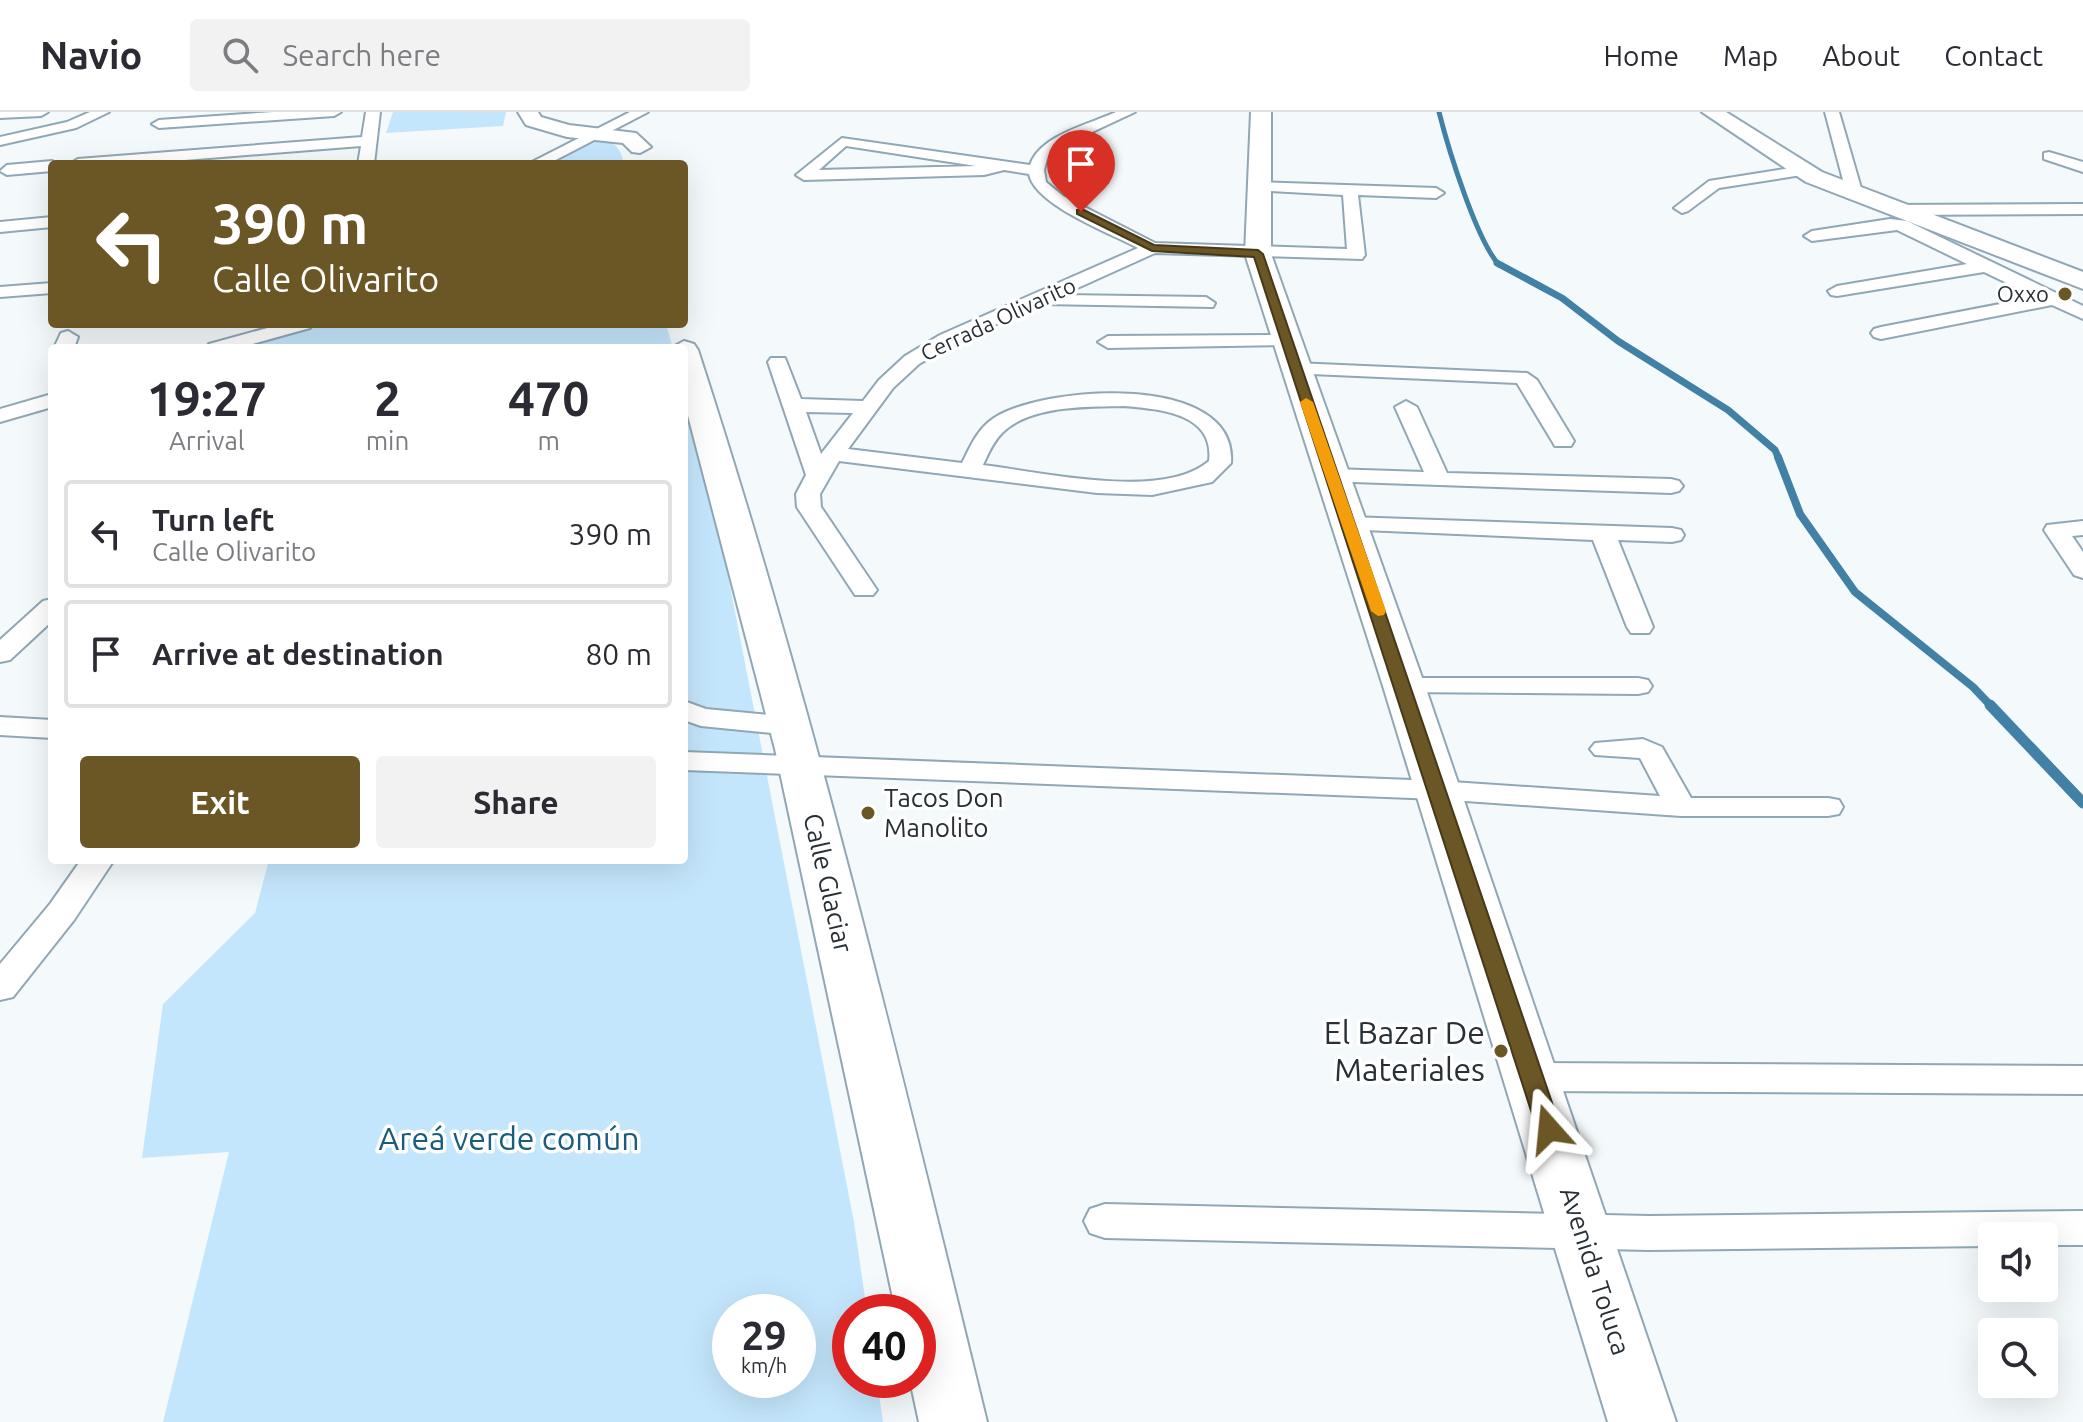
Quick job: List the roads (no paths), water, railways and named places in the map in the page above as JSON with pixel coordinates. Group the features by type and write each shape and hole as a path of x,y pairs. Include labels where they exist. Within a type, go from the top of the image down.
{"street":[{"path":"0,114 41,112"},
{"path":"0,141 65,127 102,112"},
{"path":"159,124 334,112"},
{"path":"367,160 373,112"},
{"name":"Avenida Toluca","path":"1261,112 1258,254 1404,686 1642,1422"},
{"path":"1712,112 1803,171 1855,195 2083,281"},
{"path":"1832,112 1855,195"},
{"path":"530,116 582,123 638,113"},
{"path":"544,160 638,113"},
{"path":"638,113 641,156"},
{"path":"1115,113 1053,145 1040,157 1036,170 1039,184 1057,199 1152,248 1356,255 1350,190"},
{"path":"530,116 567,131 629,137 641,156"},
{"path":"0,129 65,127"},
{"path":"129,160 369,141"},
{"path":"1005,165 984,170 804,175 842,142 1005,165 1036,170"},
{"path":"2049,156 2083,167"},
{"path":"7,170 48,166"},
{"path":"1682,208 1714,184 1803,171"},
{"path":"1258,187 1436,193"},
{"path":"1892,210 2083,209"},
{"path":"0,227 48,222"},
{"path":"1812,236 1895,224 2083,313"},
{"name":"Cerrada Olivarito","path":"812,484 886,384 912,360 947,339 1152,248"},
{"path":"1837,291 1986,266"},
{"path":"2013,279 2053,270"},
{"path":"0,292 48,288"},
{"path":"1881,333 2055,299"},
{"path":"1032,300 1206,303"},
{"path":"230,344 288,328"},
{"path":"1108,342 1290,355 1520,377 1527,380 1563,441"},
{"name":"Calle Glaciar","path":"688,362 725,478 796,747 953,1422"},
{"path":"778,362 812,484 809,507 864,590"},
{"path":"0,416 48,396"},
{"path":"833,454 1097,486 1152,488 1204,477 1220,463 1222,445 1214,429 1194,414 1160,403 1071,401 1037,407 1004,420 986,436 970,469"},
{"path":"792,405 868,407"},
{"path":"1406,407 1438,478"},
{"path":"1332,476 1671,486"},
{"path":"1349,524 1672,535"},
{"path":"2083,528 2056,530 2083,570"},
{"path":"1602,532 1640,627"},
{"path":"0,654 48,611"},
{"path":"1404,686 1638,686"},
{"path":"688,712 796,747"},
{"path":"0,726 48,729"},
{"path":"688,760 796,747 1681,807 1828,807"},
{"path":"1605,749 1649,750 1681,807"},
{"path":"0,988 62,912 95,864"},
{"path":"1532,1077 2083,1080"},
{"path":"1105,1221 1583,1232 2083,1228"}],"waterway":[{"path":"1439,112 1472,215 1498,264"},
{"path":"1498,264 1562,298 1618,341 1728,410 1775,450 1779,459"},
{"path":"1778,457 1800,514 1855,592 1973,687 1992,707"},
{"path":"1990,705 2083,803"}],"place":[{"name":"Oxxo","path":"2065,294"},
{"name":"Tacos Don Manolito","path":"868,813"},
{"name":"El Bazar De Materiales","path":"1501,1051"}],"park label":[{"name":"Areá verde común","path":"509,1139"}]}
